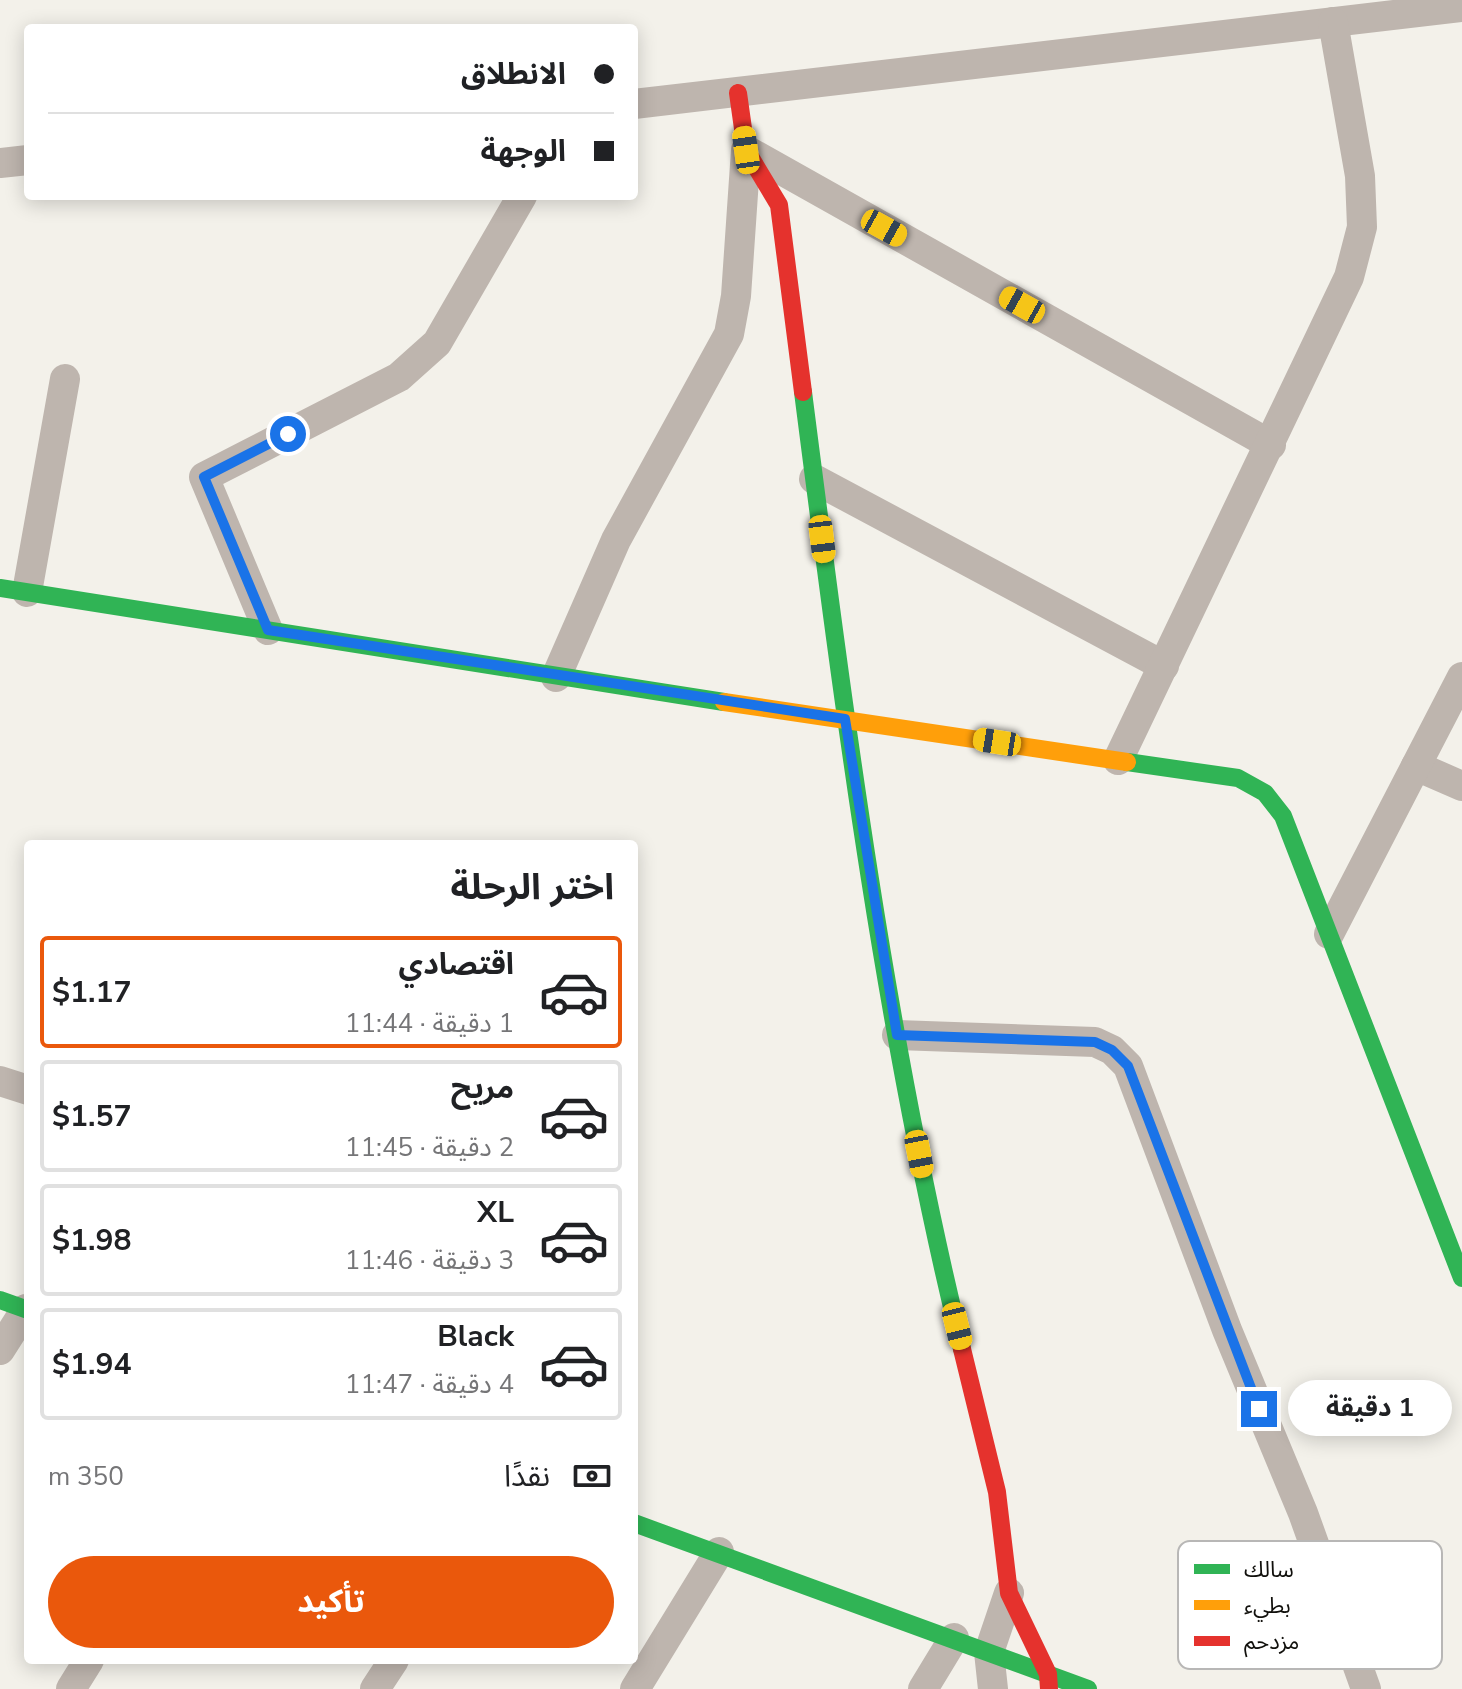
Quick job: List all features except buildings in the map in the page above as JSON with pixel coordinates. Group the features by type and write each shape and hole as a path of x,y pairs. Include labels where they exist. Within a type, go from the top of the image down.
{"street":[{"path":"638,104 1462,7"},
{"path":"1118,760 1349,277 1362,227 1360,176 1333,22"},
{"path":"556,677 616,540 729,334 736,296 746,150 738,93"},
{"path":"746,150 1271,445"},
{"path":"746,150 779,205 845,719 897,1035 936,1244 997,1492 1009,1593 1048,1681"},
{"path":"0,163 24,160"},
{"path":"268,630 204,477 399,377 437,343 520,200"},
{"path":"65,379 14,590 556,677 1238,778 1265,793 1283,816 1461,1269"},
{"path":"814,479 1164,666"},
{"path":"1329,934 1462,677"},
{"path":"1416,766 1462,786"},
{"path":"897,1035 1095,1042 1112,1050 1128,1066 1227,1330 1313,1541"},
{"path":"0,1081 24,1089"},
{"path":"0,1350 18,1306"},
{"path":"638,1524 954,1638 1048,1681 1088,1689"},
{"path":"635,1689 719,1552"},
{"path":"993,1689 989,1652 1009,1593"},
{"path":"923,1689 954,1638"},
{"path":"71,1689 87,1664"},
{"path":"375,1689 391,1664"},
{"path":"1359,1669 1366,1689"}],"traffic: fast":[{"path":"803,392 869,873 910,1112 962,1349"},
{"path":"0,588 724,702"},
{"path":"1127,762 1238,778 1265,793 1283,816 1462,1278"},
{"path":"0,1300 24,1309"},
{"path":"638,1524 1088,1689"}],"traffic: slow":[{"path":"724,702 1127,762"}],"traffic: jam":[{"path":"738,93 746,150 779,205 803,392"},
{"path":"962,1349 997,1492 1009,1593 1048,1674 1049,1689"}],"route":[{"path":"288,434 204,477 268,630 556,677 845,719 897,1035 1095,1042 1112,1050 1128,1066 1259,1409"}]}
